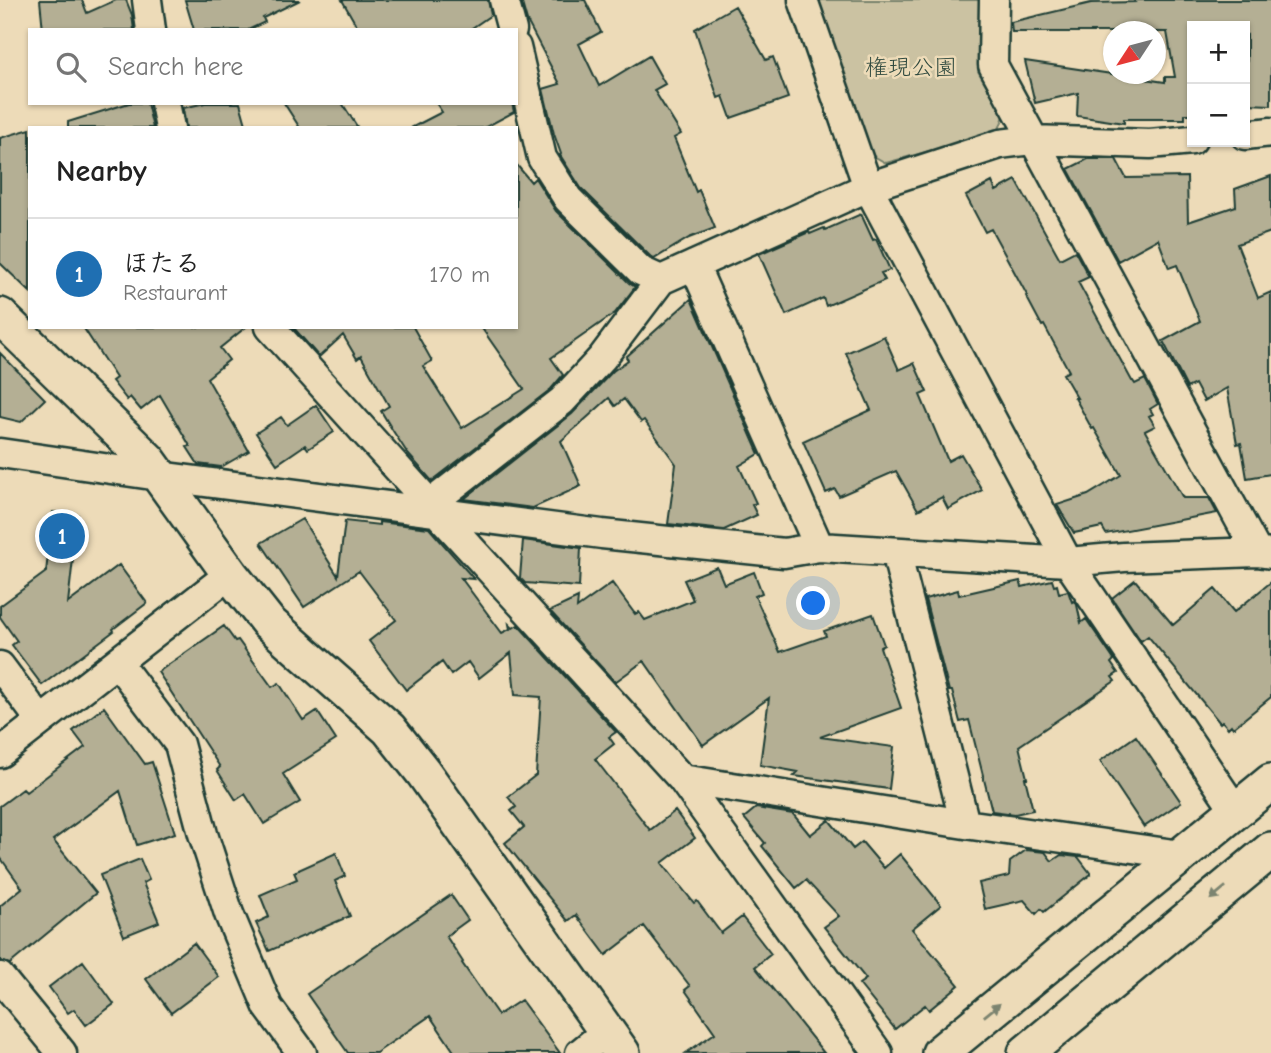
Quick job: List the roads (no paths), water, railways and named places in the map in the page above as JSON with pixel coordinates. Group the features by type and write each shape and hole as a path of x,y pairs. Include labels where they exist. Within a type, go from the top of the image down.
{"street":[{"path":"146,0 151,28"},
{"path":"504,0 511,28"},
{"path":"803,0 868,187 1068,562 1236,811"},
{"path":"0,453 159,476 434,508 602,534 784,553 819,547 1068,562 1124,557 1264,553 992,65 994,0"},
{"path":"518,56 542,158 569,199 641,271 661,280"},
{"path":"164,105 170,126"},
{"path":"1250,134 1271,132"},
{"path":"434,508 562,401 602,358 661,280 868,187 1000,144 1032,140 1150,144 1187,140"},
{"path":"694,265 819,547"},
{"path":"0,316 148,460 268,622 389,729 423,772 615,1042 580,1053"},
{"path":"272,329 682,779 878,1053"},
{"path":"897,552 965,824"},
{"path":"0,752 230,574"},
{"path":"117,662 179,744 203,834 229,914 268,1007 302,1053"},
{"path":"0,666 41,721"},
{"path":"682,779 1181,855"},
{"path":"940,1053 1271,782"},
{"path":"1026,1053 1269,853"},
{"path":"0,977 62,1053"}],"place":[{"name":"ほたる","path":"62,536"}],"park label":[{"name":"権現公園","path":"911,67"}]}
